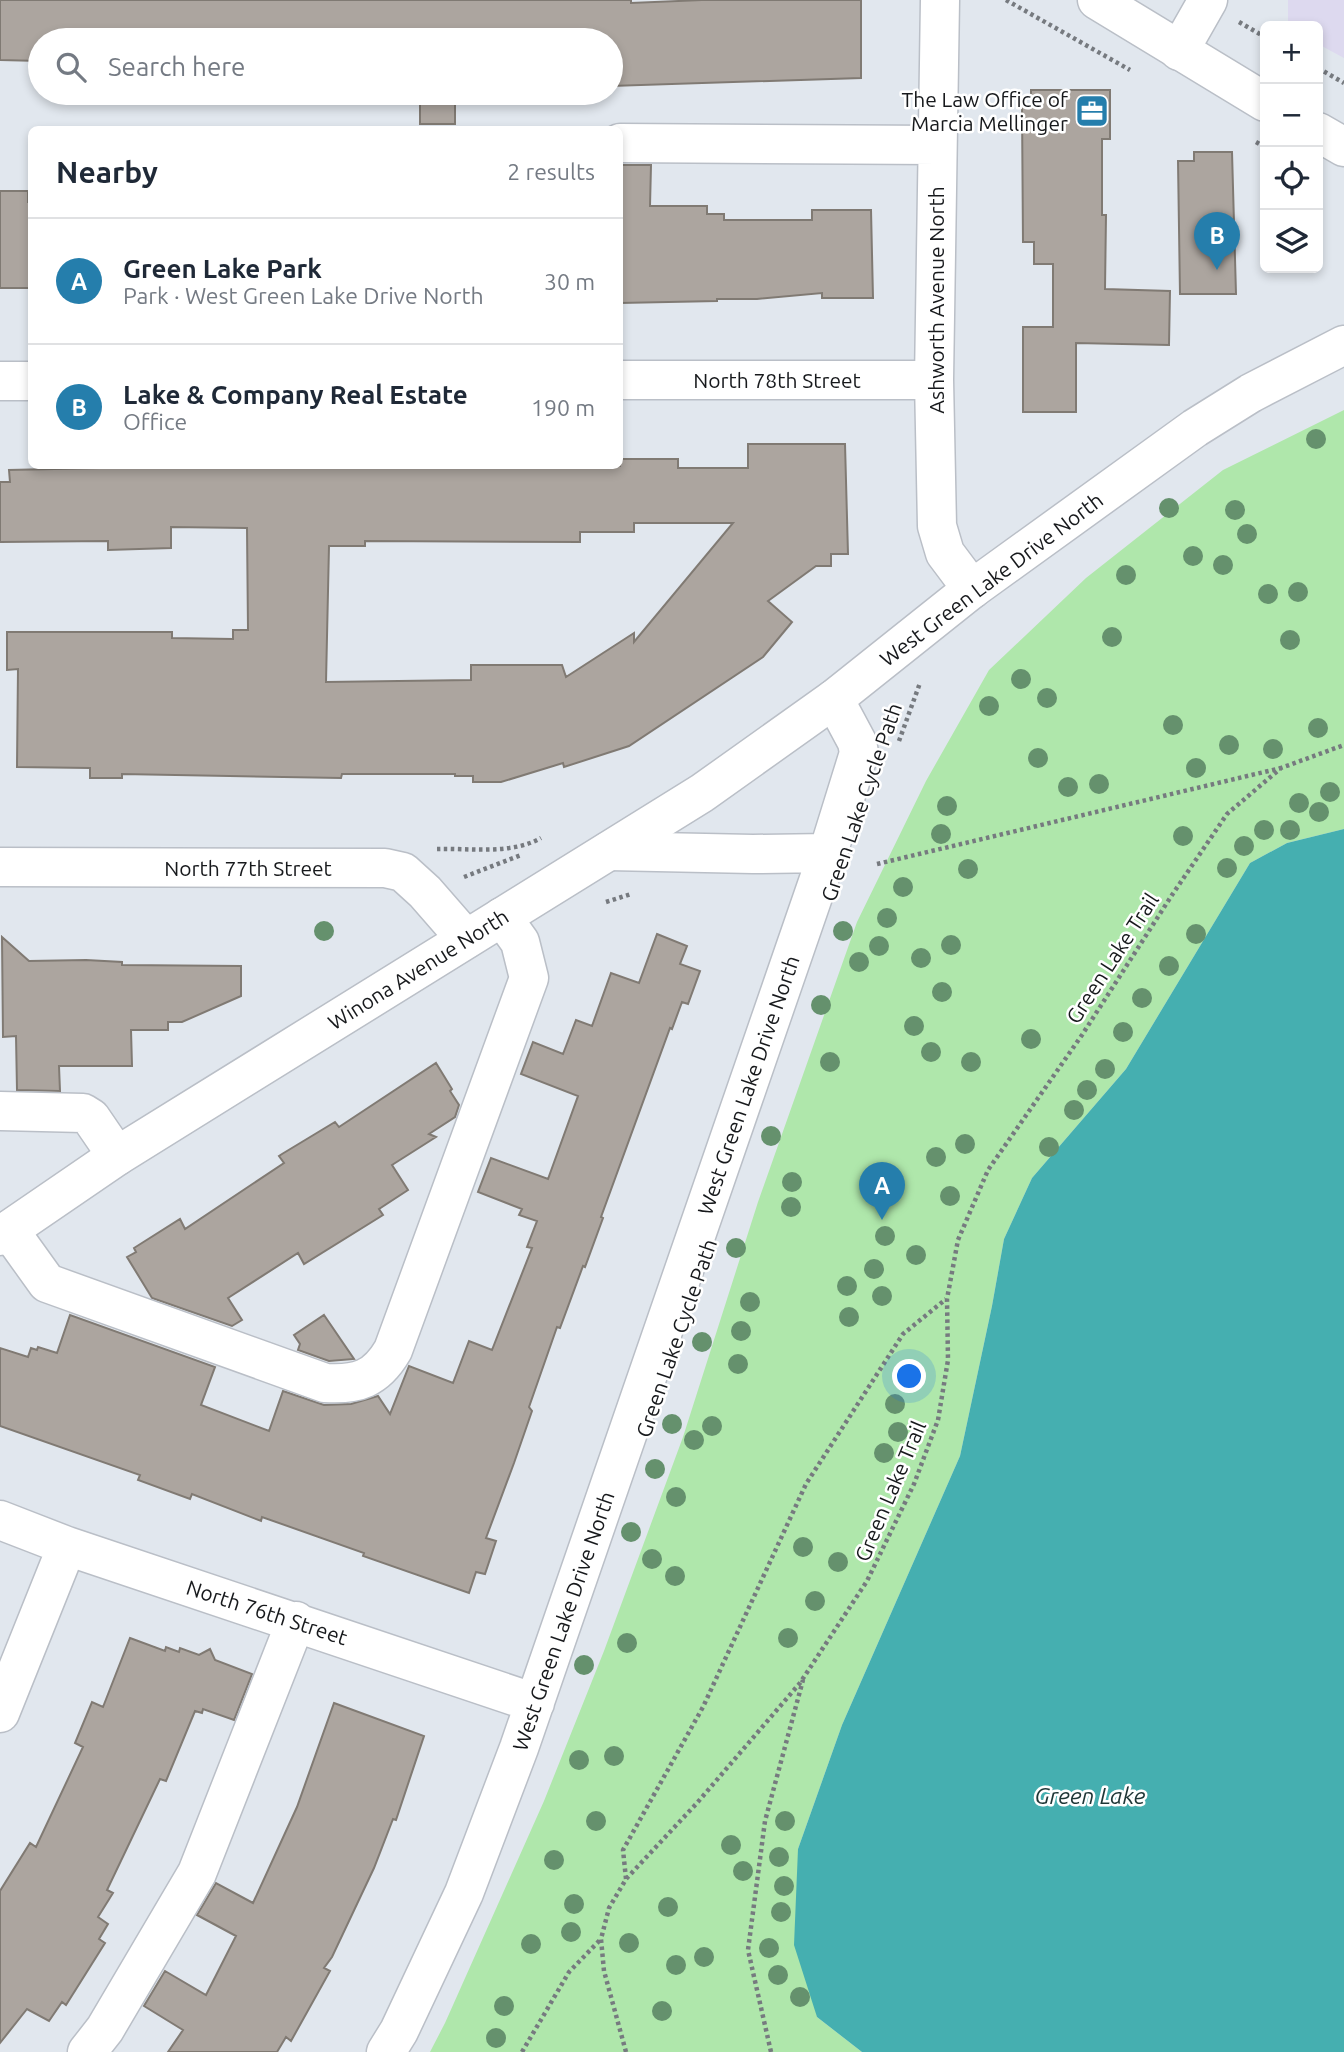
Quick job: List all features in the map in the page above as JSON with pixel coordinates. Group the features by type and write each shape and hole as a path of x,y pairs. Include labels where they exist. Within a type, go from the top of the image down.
{"street":[{"name":"Ashworth Avenue North","path":"940,0 934,380 937,526 945,553 972,589"},
{"path":"1097,0 1260,99"},
{"path":"1179,51 1208,0"},
{"path":"1323,135 1344,147"},
{"path":"623,143 937,145"},
{"name":"West Green Lake Drive North","path":"386,2052 399,2031 464,1894 535,1703 828,853 859,753 857,741 834,699 972,589 1195,428 1272,381 1344,345"},
{"name":"North 78th Street","path":"623,380 934,380"},
{"path":"0,381 28,381"},
{"name":"Winona Avenue North","path":"5,1233 117,1156 702,793 834,699"},
{"path":"609,851 828,853"},
{"name":"North 77th Street","path":"0,867 385,868 403,872 425,891 466,939"},
{"path":"5,1233 47,1283 325,1383 346,1384 366,1379 383,1367 393,1349 529,978 520,942 502,917"},
{"path":"0,1111 83,1113 94,1122 117,1156"},
{"name":"North 76th Street","path":"0,1520 67,1546 535,1703"},
{"path":"0,1713 67,1546"},
{"path":"87,2052 105,2029 197,1874 296,1622"}],"path":[{"path":"1323,71 1344,83"},
{"name":"Green Lake Cycle Path","path":"897,747 924,671"},
{"name":"Green Lake Trail","path":"626,2052 604,1971 601,1940 609,1908 626,1879 697,1803 805,1675 867,1581 914,1484 938,1420 948,1360 947,1299 958,1240 988,1170 1082,1035 1227,814 1282,768 1344,745"},
{"path":"877,863 1282,768"},
{"path":"427,849 515,848 528,846 541,838 534,851 456,879"},
{"path":"626,1879 623,1850 703,1707 806,1484 903,1334 947,1299"},
{"path":"771,2052 748,1950 765,1821 805,1675"},
{"path":"522,2052 569,1972 601,1940"}],"shaded area":[{"path":"1288,0 1344,0 1344,58 1323,47 1323,21 1288,21"}],"green space":[{"path":"1344,410 1344,829 1287,843 1250,863 1126,1069 1032,1178 1004,1239 960,1456 842,1725 798,1849 817,2017 862,2052 430,2052 544,1801 604,1651 683,1437 758,1202 857,922 926,781 989,670 1086,578 1223,470"}],"water":[{"name":"Green Lake","path":"1344,829 1344,2052 862,2052 817,2017 794,1945 798,1849 842,1725 960,1456 1004,1239 1032,1178 1126,1069 1250,863 1287,843"}],"building":[{"path":"0,0 631,0 631,3 861,0 861,78 623,86 623,28 28,28 28,61 0,60"},
{"path":"1031,90 1110,90 1110,139 1102,139 1102,215 1106,215 1105,289 1170,291 1169,345 1076,343 1076,412 1023,412 1023,327 1053,327 1053,264 1034,264 1034,242 1023,242 1022,107 1031,107"},
{"path":"420,105 455,105 455,124 420,124"},
{"path":"1194,152 1232,152 1236,294 1180,294 1178,161 1194,161"},
{"path":"623,165 651,165 650,206 707,206 707,214 724,214 724,220 812,220 812,210 871,210 873,298 822,298 822,293 717,301 623,303"},
{"path":"0,191 28,191 28,288 0,288"},
{"path":"748,444 845,444 848,554 831,554 831,566 816,566 768,601 792,622 763,657 629,746 564,767 563,763 501,782 473,782 473,776 455,774 342,774 341,778 122,774 122,778 90,778 90,768 17,767 18,669 7,670 7,632 172,632 172,638 233,639 233,630 248,630 247,528 171,527 171,548 108,550 108,541 0,542 0,482 10,482 9,470 623,469 623,459 678,459 678,468 748,468","holes":["634,523 733,523 634,642 634,633 566,677 562,665 471,665 471,680 326,682 329,546 365,546 365,541 580,542 580,532 634,532"]},
{"path":"657,934 687,946 680,964 700,971 688,1004 682,1002 672,1029 670,1028 585,1267 583,1266 560,1328 557,1327 529,1407 532,1411 486,1538 496,1541 485,1574 476,1572 469,1593 262,1517 261,1521 192,1494 190,1499 138,1480 140,1475 0,1426 0,1348 28,1357 31,1348 37,1350 38,1347 57,1353 70,1315 215,1367 201,1405 269,1431 283,1391 324,1405 351,1404 378,1396 390,1414 409,1366 453,1383 469,1341 492,1350 532,1248 527,1247 537,1221 519,1215 522,1209 478,1192 491,1158 548,1179 578,1096 521,1074 533,1042 563,1054 576,1020 592,1026 611,973 639,983"},
{"path":"2,937 29,961 86,960 122,962 122,965 241,966 241,996 182,1022 168,1022 168,1030 131,1030 132,1066 59,1066 60,1091 17,1090 16,1036 3,1037"},
{"path":"436,1063 459,1105 455,1117 429,1134 436,1137 392,1165 408,1190 379,1209 383,1215 304,1264 298,1253 228,1298 242,1320 232,1326 152,1298 127,1257 136,1252 134,1248 180,1219 185,1229 284,1163 279,1156 282,1154 335,1122 339,1127"},
{"path":"324,1315 354,1359 329,1361 298,1350 300,1344 294,1335"},
{"path":"130,1638 165,1651 166,1647 179,1652 180,1648 199,1655 210,1649 215,1660 252,1674 234,1720 203,1709 202,1713 195,1711 166,1781 160,1779 107,1890 113,1893 98,1917 108,1924 99,1939 105,1943 66,2005 62,2002 49,2021 27,2009 0,2043 0,1891 30,1843 36,1847 83,1747 75,1743 92,1702 103,1707"},
{"path":"334,1703 424,1736 396,1820 393,1819 374,1868 332,1957 324,1968 330,1971 291,2041 286,2037 277,2052 168,2052 183,2030 144,2006 165,1971 206,1995 236,1936 197,1915 216,1883 253,1903 297,1807"}],"place":[{"name":"The Law Office of Marcia Mellinger","path":"1092,111"},
{"name":"Lake & Company Real Estate","path":"1217,270"},
{"name":"Green Lake Park","path":"882,1220"}]}
